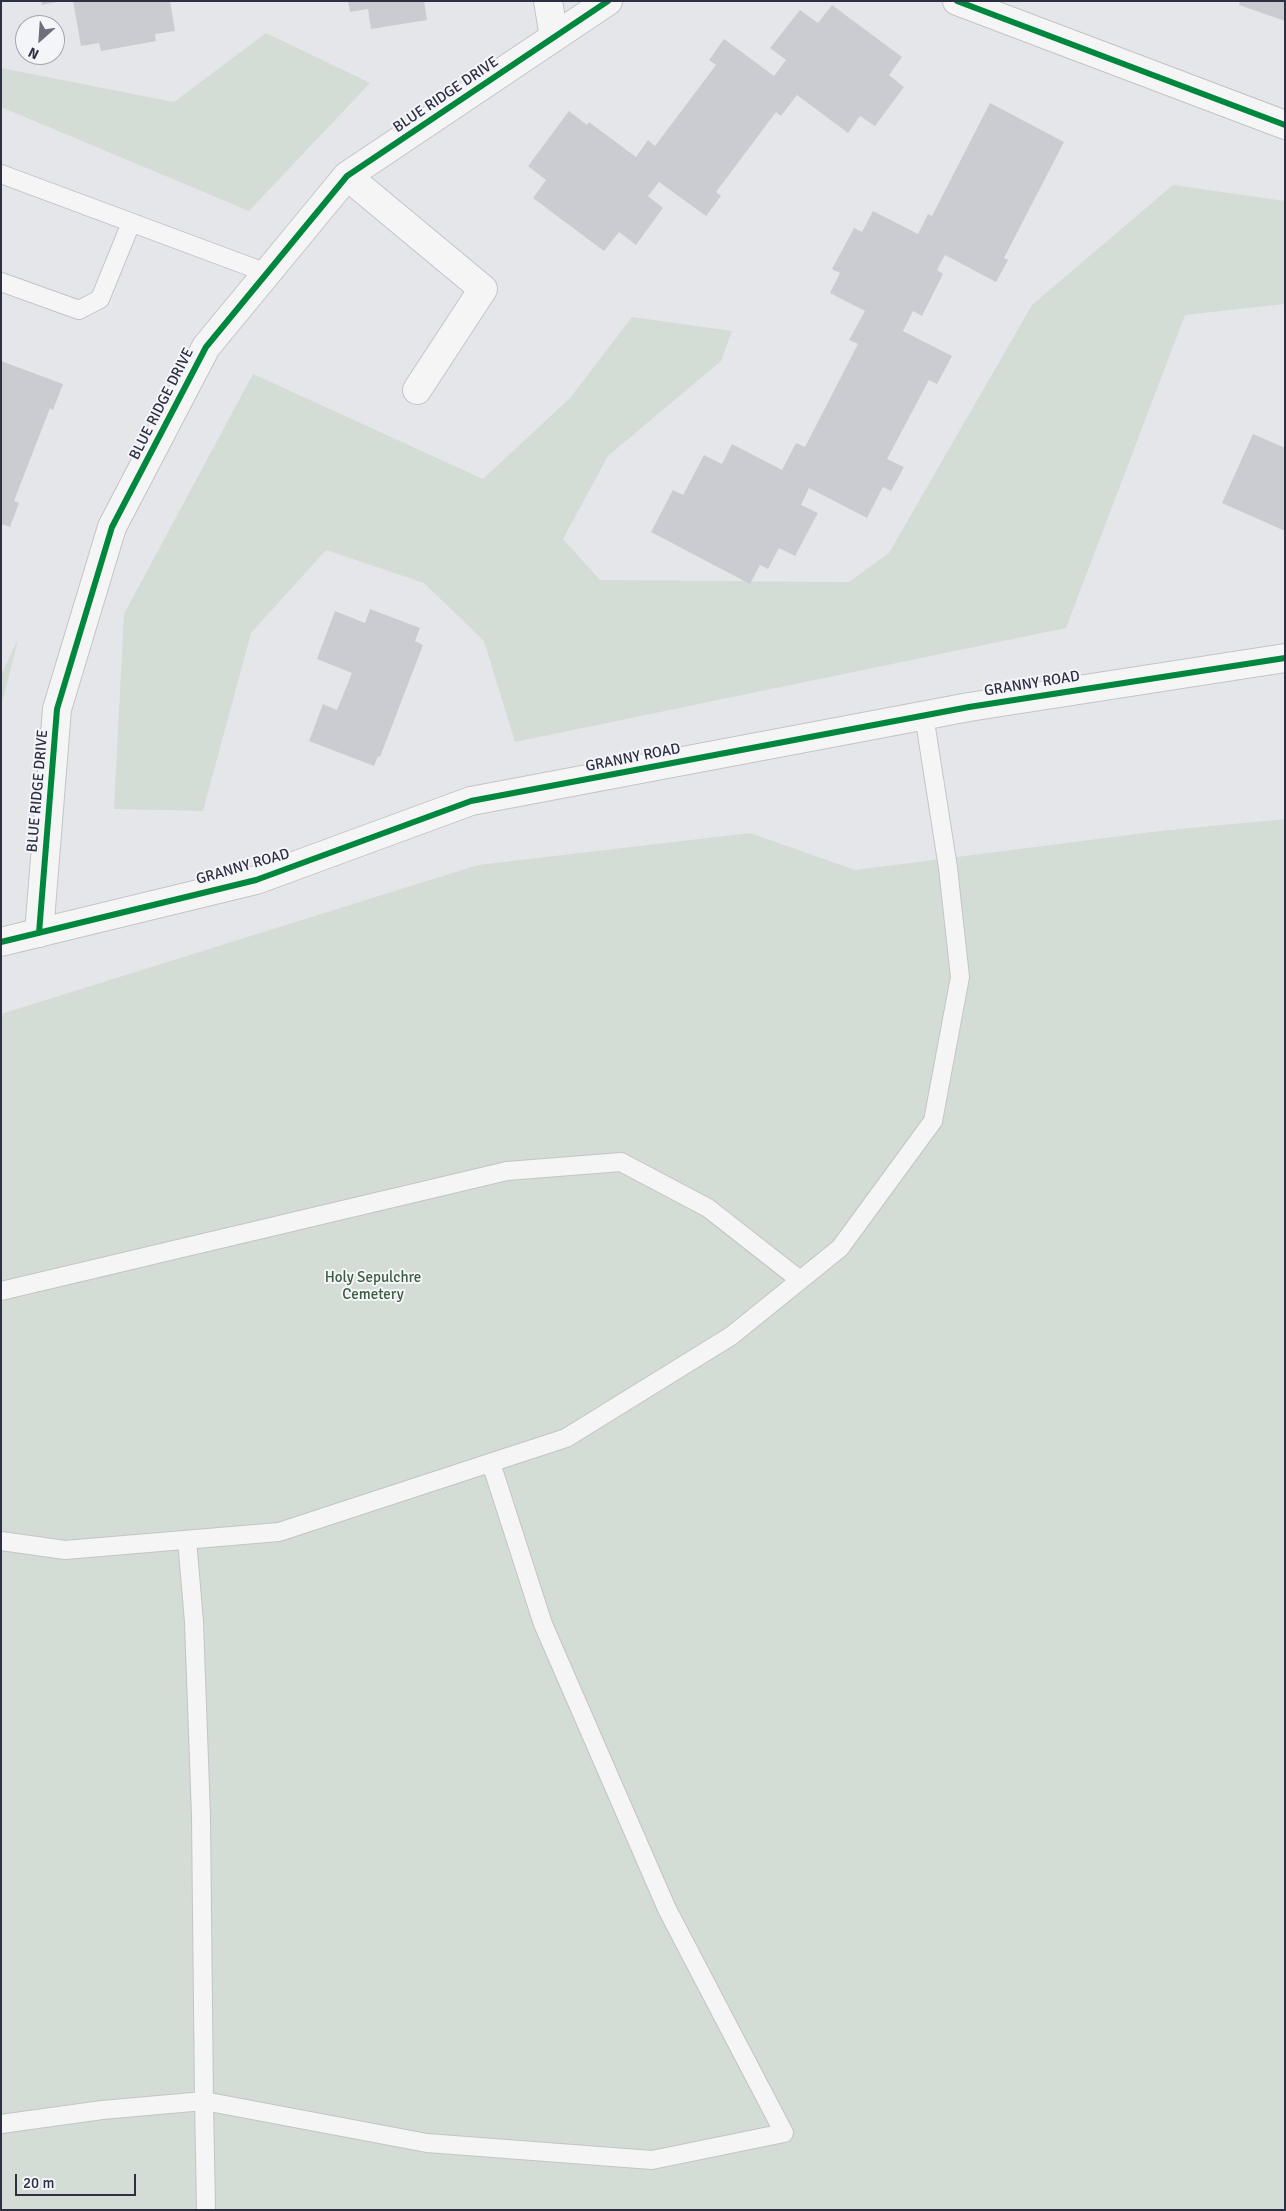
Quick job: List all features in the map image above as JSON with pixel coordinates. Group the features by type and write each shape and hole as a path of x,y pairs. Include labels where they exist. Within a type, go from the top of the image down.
{"street":[{"path":"548,1 554,37"},
{"name":"BLUE RIDGE DRIVE","path":"38,933 57,709 112,527 206,347 348,176 608,1"},
{"path":"957,1 1285,126"},
{"path":"348,176 483,289 417,390"},
{"name":"GRANNY ROAD","path":"1,942 256,880 471,801 924,715 1285,658"}],"lane":[{"path":"1,174 267,273"},
{"path":"1,282 79,310 100,299 131,223"},
{"path":"1,1541 65,1550 279,1532 566,1438 731,1336 840,1248 933,1121 960,977 948,868 924,715"},
{"path":"1,1291 507,1171 621,1162 708,1208 800,1280"},
{"path":"1,2124 102,2110 204,2101 427,2143 652,2160 784,2133 667,1910 547,1633 491,1463"},
{"path":"187,1540 194,1622 201,1816 206,2210"}],"green space":[{"path":"266,33 370,83 249,211 1,107 1,68 174,102"},
{"path":"1173,185 1285,201 1285,304 1185,315 1066,628 515,742 484,641 424,583 326,550 251,633 203,811 114,809 124,614 253,374 483,479 570,398 632,317 732,331 721,361 608,456 563,539 600,580 849,582 889,553 1032,305"},
{"path":"19,637 1,706 1,675"},
{"name":"Holy Sepulchre Cemetery","path":"1285,819 1285,2210 1,2210 1,1014 478,865 750,833 855,870 1160,831"}],"building":[{"path":"41,1 57,1 57,2 42,5"},
{"path":"73,1 170,1 175,31 155,34 156,41 101,51 99,43 81,46"},
{"path":"348,1 424,1 427,20 371,29 368,9 350,12"},
{"path":"1240,1 1285,1 1285,21 1239,5"},
{"path":"832,5 902,57 889,75 904,87 875,126 860,116 848,133 797,95 781,116 776,112 716,192 721,196 706,216 659,182 648,196 663,208 636,245 619,232 604,251 533,198 546,180 528,166 569,111 587,125 589,122 636,157 648,140 655,146 716,65 709,60 724,39 774,76 786,60 770,48 800,10 818,23"},
{"path":"990,103 1064,142 1004,258 1008,260 996,282 945,255 937,270 943,274 922,316 913,311 903,331 952,356 937,384 929,380 887,459 904,467 891,491 883,487 867,518 809,488 801,505 818,513 795,556 779,548 768,569 760,565 750,584 651,532 673,490 683,495 704,455 722,464 732,444 782,470 796,443 805,447 858,344 849,340 865,311 830,293 840,273 832,269 854,228 862,232 873,211 918,234 928,214 932,216"},
{"path":"1,361 63,384 53,410 50,408 14,501 19,503 10,527 1,524"},
{"path":"1253,434 1285,448 1285,531 1222,503"},
{"path":"370,609 420,628 415,641 423,645 380,757 378,756 374,766 309,741 323,704 337,710 352,673 317,659 335,611 365,623"}],"cycle path":[{"path":"39,933 57,709 112,527 206,347 347,176 608,1"},
{"path":"957,1 1285,125"},
{"path":"1,942 256,880 471,801 969,707 1285,658"}]}
